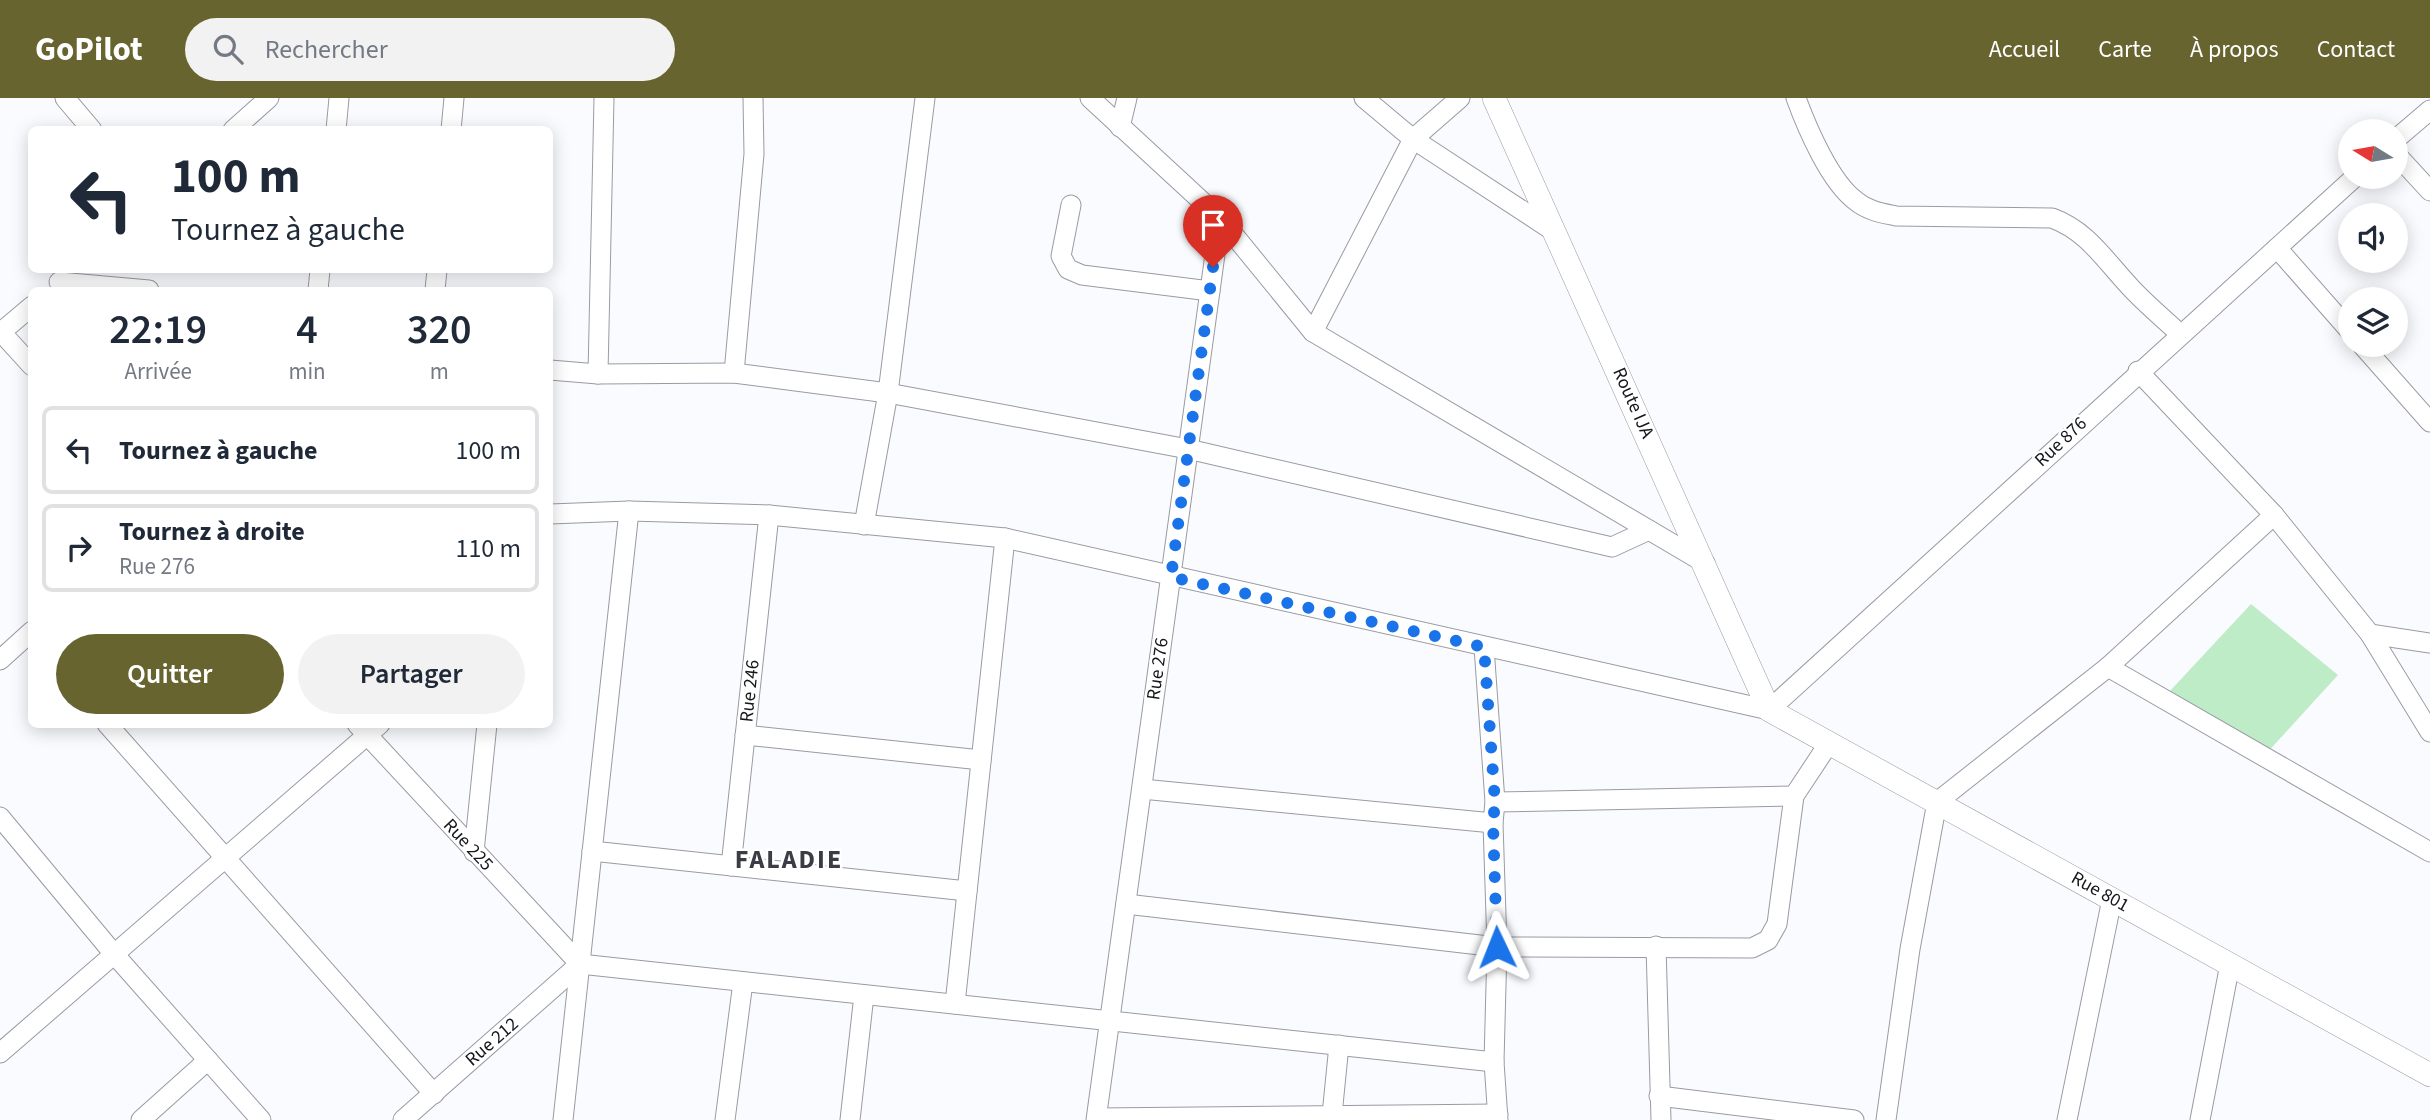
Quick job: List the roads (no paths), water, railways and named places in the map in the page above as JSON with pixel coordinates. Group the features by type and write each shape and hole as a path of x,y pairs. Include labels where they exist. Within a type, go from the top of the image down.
{"street":[{"path":"65,98 90,126"},
{"path":"238,126 269,98"},
{"path":"336,126 339,98"},
{"path":"451,126 454,98"},
{"path":"598,373 604,98"},
{"path":"734,373 754,154 754,98"},
{"path":"864,524 888,393 925,98"},
{"path":"1090,98 1220,218 1313,332 1705,563"},
{"path":"1120,127 1127,98"},
{"path":"1364,98 1413,139 1555,232"},
{"path":"1313,332 1413,139 1460,98"},
{"name":"Route IJA","path":"1494,98 1769,710"},
{"path":"1796,98 1813,144 1854,200 1873,211 1896,216 2052,218 2069,224 2084,235 2133,291 2180,334"},
{"path":"2408,129 2430,110"},
{"path":"2408,167 2430,191"},
{"name":"Rue 876","path":"1769,710 2138,371 2341,189"},
{"path":"1071,205 1062,256 1068,269 1082,275 1210,291"},
{"name":"Rue 276","path":"1096,1119 1220,218"},
{"path":"2277,248 2338,317"},
{"path":"60,281 119,287"},
{"path":"28,309 0,332 28,362"},
{"path":"2373,357 2430,422"},
{"path":"553,370 598,373 734,373 888,393 1188,449 1612,547 1649,530"},
{"path":"2138,371 2274,515 2370,634 2430,732"},
{"path":"553,514 629,511 769,515 1005,538 1769,710"},
{"path":"563,1120 629,511"},
{"name":"Rue 246","path":"731,866 769,515"},
{"path":"1886,1120 1910,949 1937,802 2108,667 2274,515"},
{"path":"955,1004 1005,538"},
{"path":"2370,634 2430,643"},
{"path":"0,660 28,639"},
{"path":"1096,1119 1332,1115 1498,1117 1494,1062 1497,947 1493,823 1495,802 1484,647"},
{"path":"2108,667 2430,852"},
{"name":"Rue 801","path":"1769,710 2430,1075"},
{"path":"111,728 434,1094"},
{"path":"0,1053 226,858 368,728"},
{"name":"Rue 225","path":"368,728 474,852 580,964"},
{"path":"474,852 487,728"},
{"path":"746,735 981,760"},
{"path":"1126,904 1497,947 1752,948 1768,940 1777,924 1794,796 1829,743"},
{"path":"1142,789 1493,823"},
{"path":"1495,802 1794,796"},
{"path":"0,817 114,954 261,1120"},
{"path":"592,851 967,891"},
{"path":"2067,1120 2112,899"},
{"path":"1656,946 1661,1120"},
{"path":"580,964 1494,1062"},
{"name":"Rue 212","path":"403,1120 580,964"},
{"path":"2200,1120 2230,964"},
{"path":"725,1120 743,982"},
{"path":"850,1120 864,995"},
{"path":"1332,1115 1339,1045"},
{"path":"141,1120 208,1060"},
{"path":"1659,1096 1854,1120"}],"district":[{"name":"FALADIE","path":"789,859"}]}
